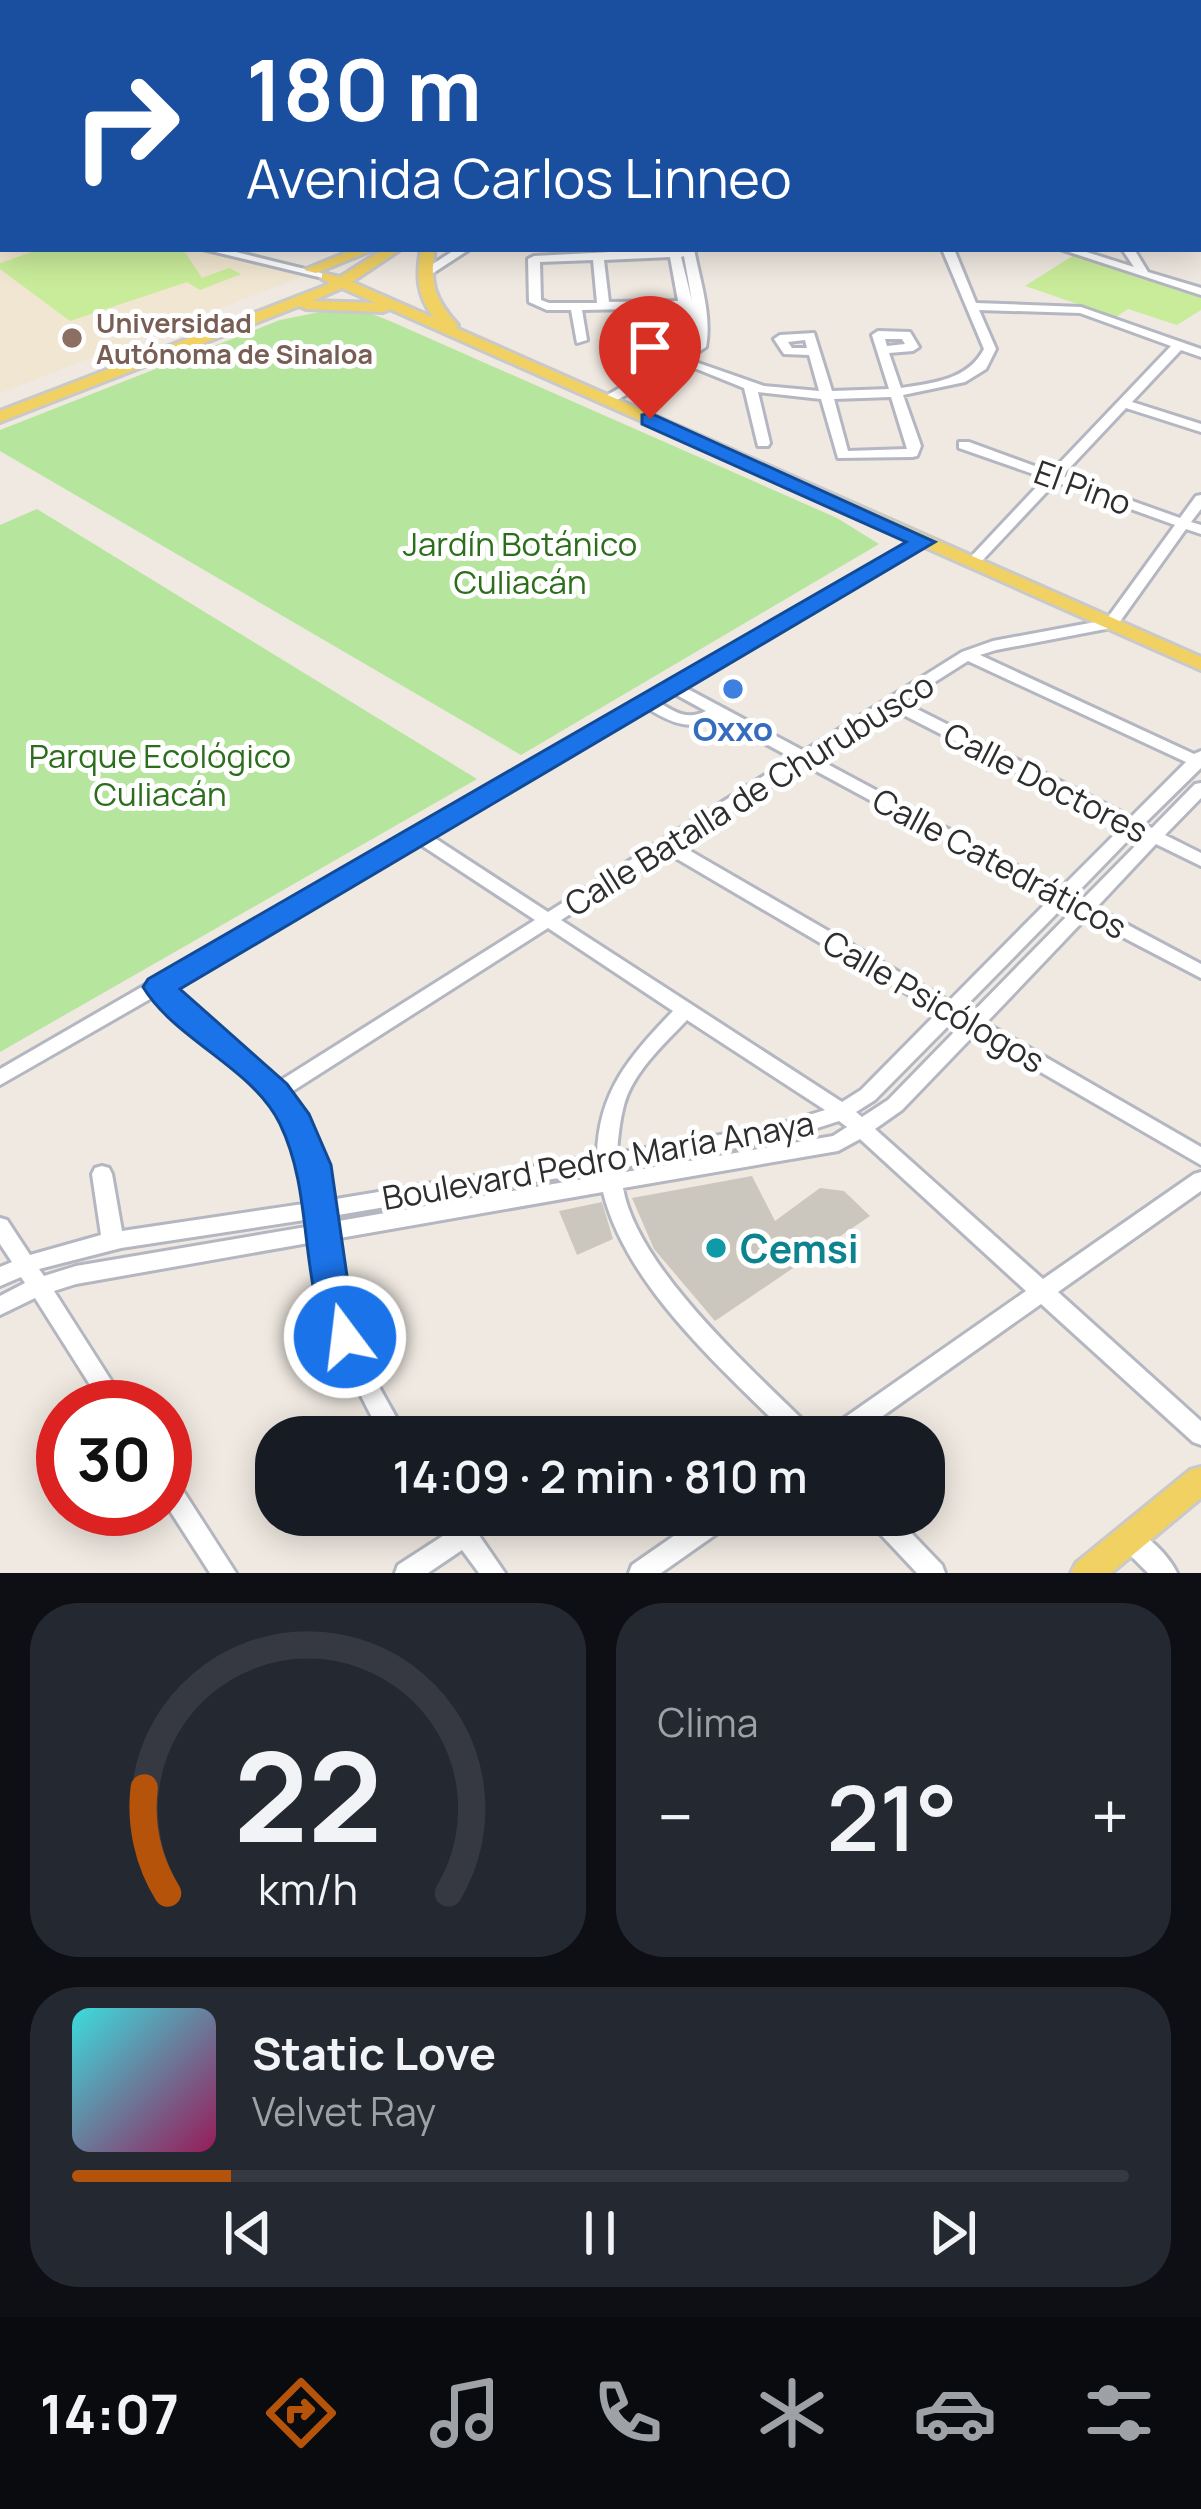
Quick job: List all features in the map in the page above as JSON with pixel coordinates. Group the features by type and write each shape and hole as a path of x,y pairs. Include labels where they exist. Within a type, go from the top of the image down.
{"main road":[{"path":"0,417 282,307 365,252"},
{"path":"0,402 386,252"},
{"path":"427,252 423,275 431,306 470,339"},
{"path":"326,276 1201,664"},
{"path":"282,307 338,303 410,313"},
{"path":"1087,1573 1201,1480"}],"street":[{"path":"222,252 326,276"},
{"path":"423,275 459,252"},
{"path":"660,252 531,260 537,304 700,304"},
{"path":"600,397 691,335 681,252"},
{"path":"681,252 700,304 702,342 716,368"},
{"path":"676,362 716,368 778,393 948,386 984,365 990,349 949,252"},
{"path":"1076,252 1201,292"},
{"path":"1130,252 1143,272"},
{"path":"598,255 603,305"},
{"path":"576,306 581,340"},
{"path":"970,306 1081,310 1201,353"},
{"path":"600,397 676,362 702,342"},
{"path":"814,352 843,455 914,452 880,343"},
{"path":"972,563 1179,345"},
{"path":"750,385 763,443"},
{"path":"1126,404 1201,428"},
{"name":"El Pino","path":"964,445 1201,530"},
{"path":"1111,624 1201,499"},
{"path":"0,1078 923,542"},
{"name":"Calle Batalla de Churubusco","path":"275,1093 967,656 993,646 1111,624"},
{"path":"967,656 1199,760"},
{"name":"Calle Catedráticos","path":"673,687 1201,972"},
{"path":"647,702 687,724 700,723 718,712"},
{"name":"Calle Doctores","path":"892,703 1201,860"},
{"name":"Boulevard Pedro María Anaya","path":"0,1306 39,1286 76,1275 324,1233 804,1127 844,1113 1199,760"},
{"name":"Boulevard Pedro María Anaya","path":"0,1277 25,1264 113,1243 321,1209 805,1152 864,1130 974,1024 1201,788"},
{"path":"418,835 844,1113 1201,1435"},
{"name":"Calle Psicólogos","path":"668,845 1201,1157"},
{"path":"159,987 275,1093 304,1138 321,1209 330,1283 345,1337 359,1375 383,1416"},
{"path":"686,1009 655,1042 616,1099 609,1172 640,1257 786,1416"},
{"path":"102,1174 113,1243"},
{"path":"865,1416 1201,1180"},
{"path":"0,1226 100,1380"},
{"path":"192,1524 224,1573"},
{"path":"407,1573 446,1536"},
{"path":"466,1536 494,1573"},
{"path":"641,1573 694,1536"},
{"path":"898,1536 933,1573"},
{"path":"1130,1538 1165,1573"}],"shaded area":[{"name":"Universidad Autónoma de Sinaloa","path":"0,252 213,252 282,267 301,277 0,393"}],"green space":[{"path":"32,252 185,252 202,278 229,268 241,274 200,290 187,282 70,321 0,269 0,263"},
{"path":"1074,255 1201,297 1201,310 1177,325 1128,309 1116,317 1025,286"},
{"name":"Jardín Botánico Culiacán","path":"325,311 372,314 390,321 837,518 879,544 521,755 0,451 0,430 280,320"},
{"name":"Parque Ecológico Culiacán","path":"37,509 477,779 0,1052 0,525"}],"building":[{"name":"Cemsi","path":"752,1176 775,1221 820,1188 844,1191 870,1216 715,1321 654,1249 632,1198"},
{"path":"602,1202 613,1239 577,1255 559,1211"}],"place":[{"name":"Universidad Autónoma de Sinaloa","path":"72,338"},
{"name":"Oxxo","path":"733,689"},
{"name":"Cemsi","path":"716,1248"}],"route":[{"path":"345,1337 330,1283 314,1165 292,1114 159,987 923,542 650,419"}]}
